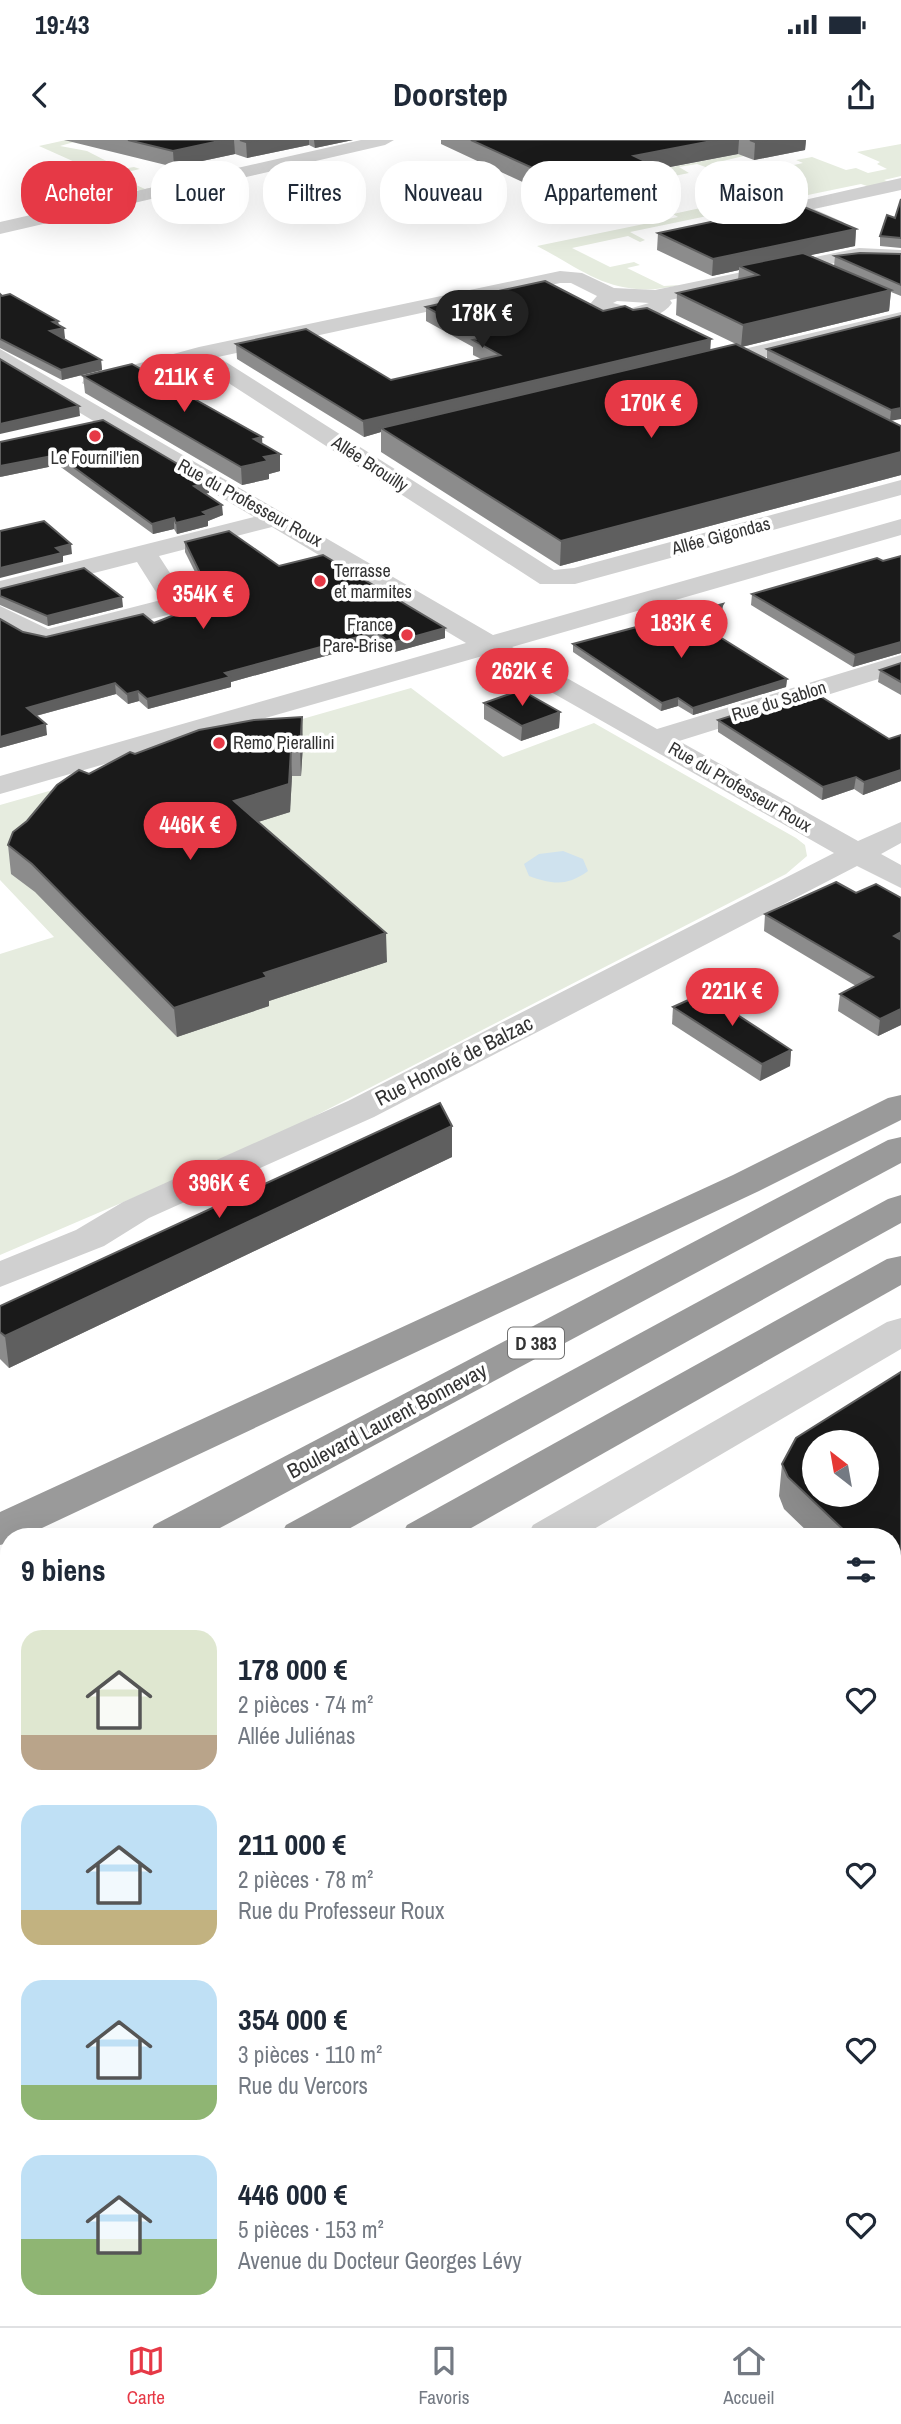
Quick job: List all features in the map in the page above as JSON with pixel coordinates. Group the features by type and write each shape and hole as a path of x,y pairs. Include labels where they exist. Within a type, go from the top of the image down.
{"highway":[{"path":"4,1528 746,1183 901,1104"},
{"name":"Boulevard Laurent Bonnevay","path":"185,1528 901,1148"},
{"name":"D 383","path":"317,1528 901,1207"},
{"path":"437,1528 901,1268"}],"street":[{"path":"0,228 385,140"},
{"path":"833,200 853,200 876,208 884,191 901,184 787,209 901,257"},
{"path":"651,304 804,264 863,242"},
{"path":"804,264 840,280"},
{"path":"57,391 199,354 561,277 575,276 614,294 635,293 672,324"},
{"path":"678,372 897,309"},
{"path":"708,342 772,374"},
{"name":"Allée Brouilly","path":"199,354 540,574"},
{"name":"Rue du Professeur Roux","path":"0,356 275,519 293,526 491,645 901,878"},
{"path":"79,426 105,420"},
{"path":"348,450 374,444"},
{"name":"Allée Gigondas","path":"540,574 562,579 575,576 901,487"},
{"path":"0,589 275,519"},
{"path":"0,785 901,527"},
{"path":"0,614 35,634 48,637 177,604 145,554"},
{"name":"Rue du Sablon","path":"657,738 901,663"},
{"name":"Rue Honoré de Balzac","path":"0,1275 90,1238 136,1210 361,1109 901,831"},
{"path":"563,1528 901,1331"}],"shaded area":[{"path":"66,140 74,142 60,146 87,151 106,161 73,161 39,146"},
{"path":"901,144 901,176 884,180 891,183 870,187 861,184 808,195 808,161 796,160 812,157 846,170 856,168 868,173 887,169 877,164 880,162 857,152"},
{"path":"738,154 744,156 723,161 703,161"},
{"path":"137,185 145,189 151,188 151,190 142,192 137,190"},
{"path":"695,209 695,218 681,221 681,212"},
{"path":"644,224 668,224 630,232 645,240 640,242 628,236 572,248 610,267 634,262 640,265 627,268 664,286 680,285 657,289 618,286 585,273 537,246"},
{"path":"411,688 503,757 594,723 796,838 805,845 807,856 786,874 268,1140 0,1255 0,954 54,937 0,880 0,805"}],"water":[{"path":"563,851 583,859 588,871 566,882 545,881 529,876 524,864 539,854"}],"building":[{"path":"128,140 224,140 173,151"},
{"path":"471,140 717,140 634,156 645,161 521,163"},
{"path":"901,199 901,238 880,236 887,215 895,218"},
{"path":"808,209 856,229 713,259 658,233 701,224 808,224"},
{"path":"803,253 891,290 743,325 677,293 758,275 739,266"},
{"path":"860,253 901,254 901,285 835,256"},
{"path":"545,281 603,311 625,306 633,310 647,308 711,339 363,421 236,344 306,329 391,380 500,355 473,340 483,338 426,307"},
{"path":"0,294 10,294 58,321 53,322 64,328 50,331 101,360 61,370 0,339"},
{"path":"901,316 901,408 891,410 767,349"},
{"path":"736,344 901,426 901,452 561,541 381,428"},
{"path":"0,359 79,406 0,424"},
{"path":"132,364 262,437 254,439 280,454 264,457 268,461 241,467 83,376"},
{"path":"103,420 208,482 194,486 222,505 203,512 207,515 176,523 174,518 152,524 57,455 0,466 0,442"},
{"path":"44,521 71,544 56,548 62,553 0,568 0,531"},
{"path":"229,531 279,566 323,555 445,628 391,643 376,632 225,673 230,677 147,699 138,691 127,694 115,683 27,708 46,724 0,737 0,619 23,632 46,637 143,614 154,623 210,601 185,542"},
{"path":"901,556 901,642 855,655 752,594 877,558 883,561"},
{"path":"84,568 122,597 47,616 0,596 0,589"},
{"path":"723,604 707,629 787,679 693,708 678,698 662,703 573,644"},
{"path":"901,663 901,682 880,670"},
{"path":"521,690 560,712 522,726 484,703"},
{"path":"812,691 889,739 901,735 901,770 864,782 856,777 823,787 718,720"},
{"path":"302,717 300,749 291,749 289,784 234,801 386,933 264,973 267,977 174,1008 32,864 8,845 13,832 27,821 57,785 79,770 89,774 130,752 135,754 199,730 254,720"},
{"path":"836,882 856,893 876,884 901,898 901,932 894,936 901,940 901,1009 880,1019 840,994 873,977 765,914"},
{"path":"704,993 791,1050 762,1064 673,1007"},
{"path":"440,1103 452,1126 5,1336 0,1332 0,1306"},
{"path":"901,1372 901,1528 842,1528 820,1507 879,1507 879,1430 809,1430"},
{"path":"802,1434 802,1490 788,1477 782,1464 796,1438"}],"place":[{"name":"Le Fournil'ien","path":"95,436"},
{"name":"Terrasse et marmites","path":"320,581"},
{"name":"France Pare-Brise","path":"407,635"},
{"name":"Remo Pierallini","path":"219,743"}]}
